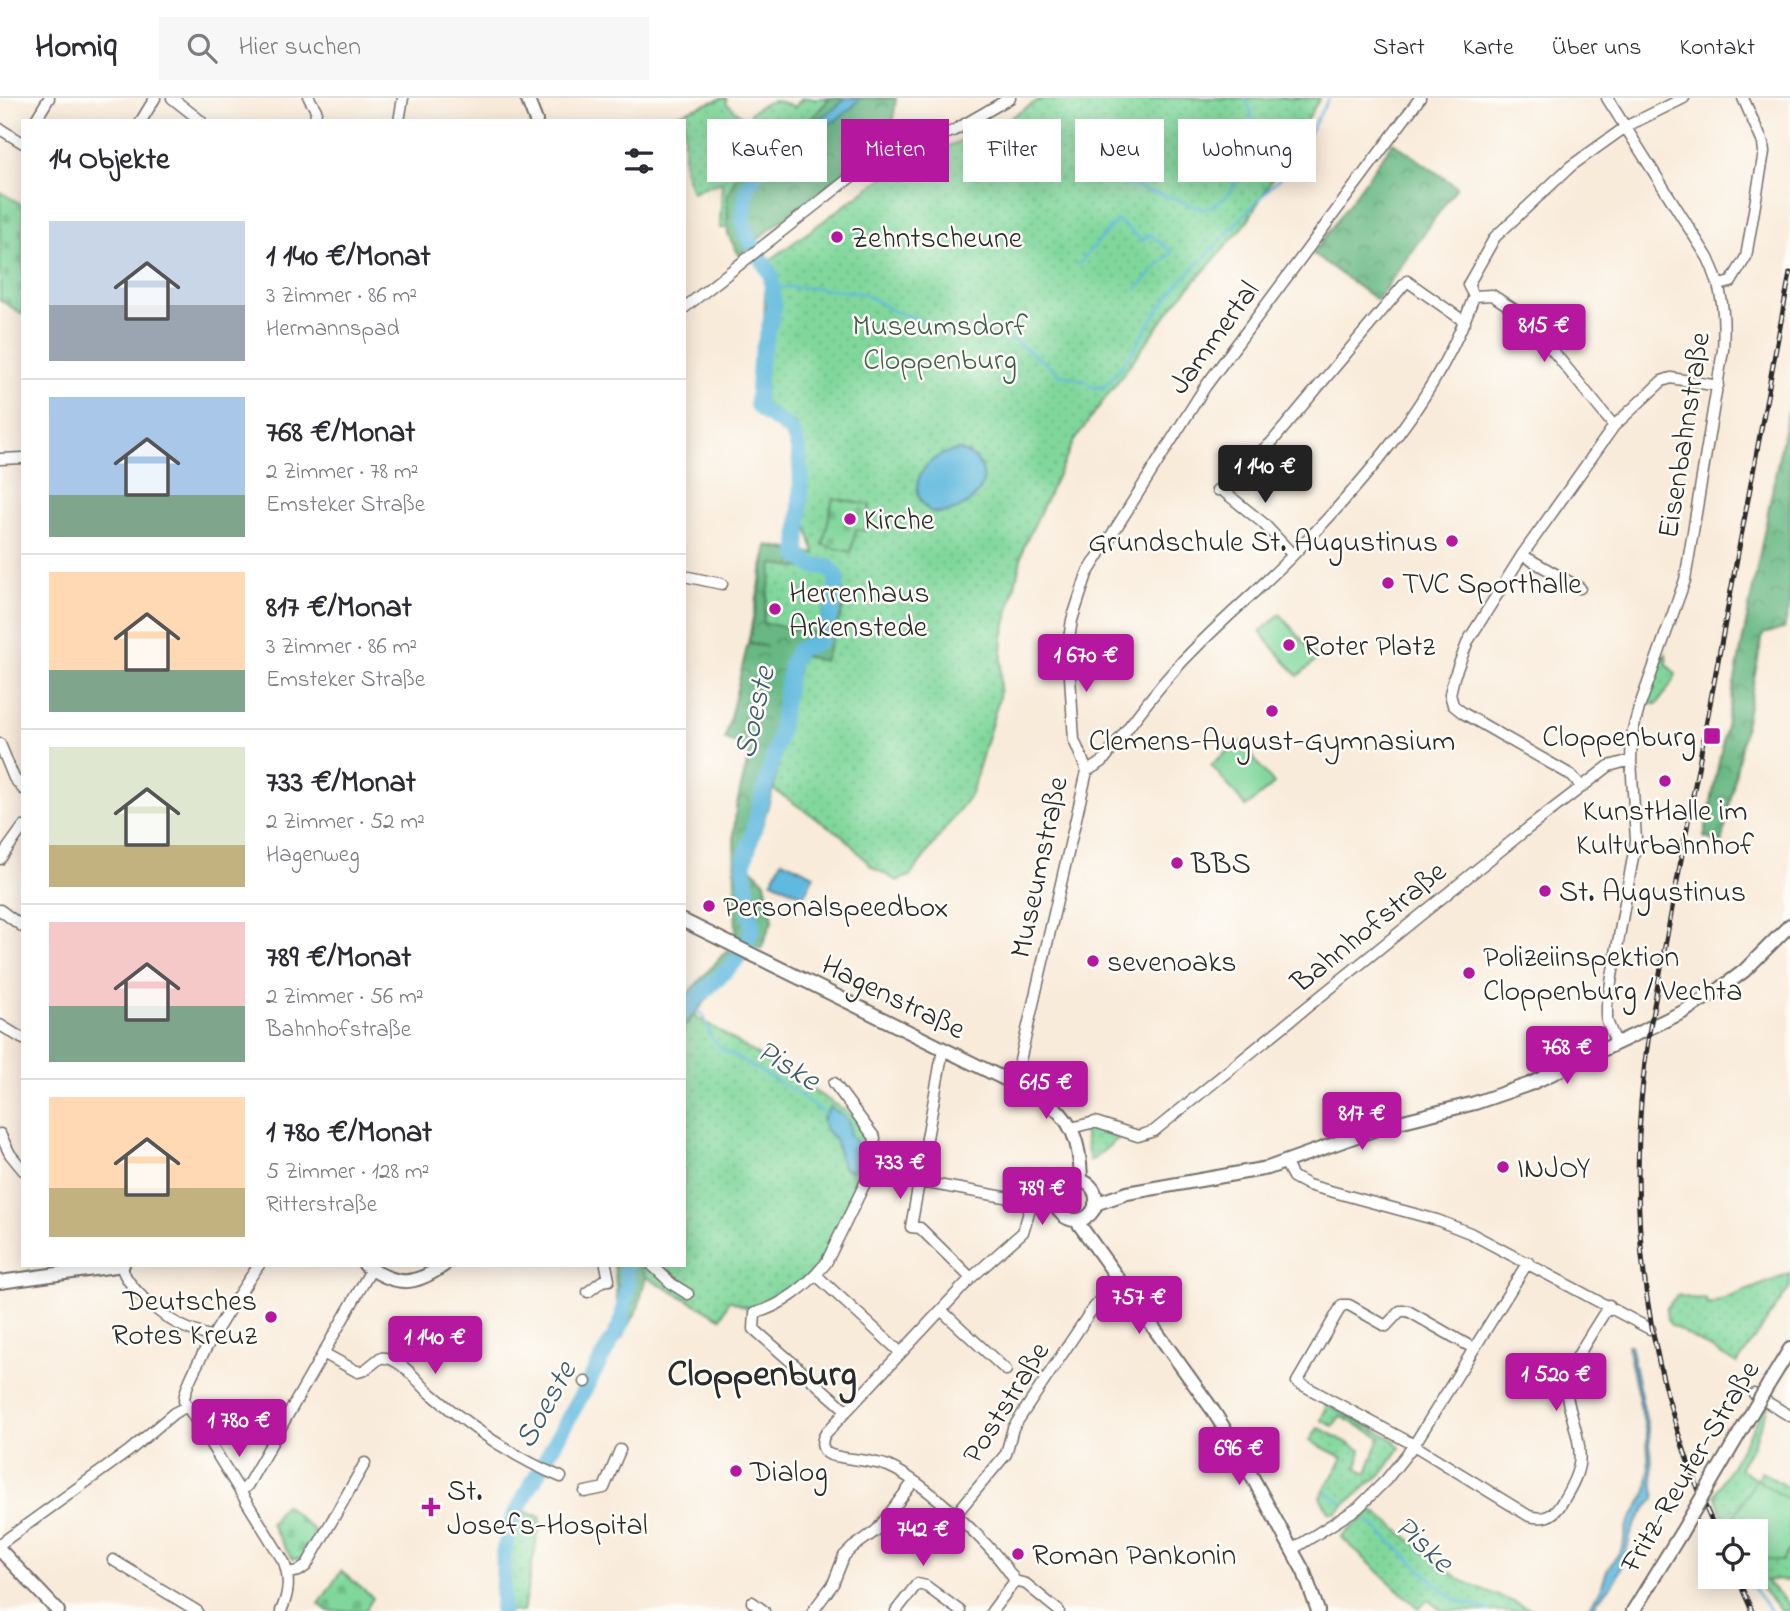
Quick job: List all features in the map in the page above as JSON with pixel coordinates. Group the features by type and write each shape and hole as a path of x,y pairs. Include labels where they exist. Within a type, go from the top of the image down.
{"street":[{"path":"36,119 49,98"},
{"path":"142,119 155,98"},
{"path":"172,98 198,119"},
{"path":"309,98 316,110 315,119"},
{"path":"399,119 402,98"},
{"path":"527,98 535,119"},
{"path":"686,306 860,172 888,156 953,131 1010,98"},
{"name":"Jammertal","path":"1072,620 1087,574 1205,387 1420,98"},
{"name":"Eisenbahnstraße","path":"1607,98 1708,258 1719,285 1725,320 1718,386 1685,580 1639,708 1633,734 1631,760 1636,840 1607,1005 1607,1021 1615,1043"},
{"path":"1087,771 1102,762 1171,673 1293,555 1338,507 1402,431 1465,322 1474,296 1468,285 1495,237 1571,166 1627,126 1684,98"},
{"path":"1719,285 1731,282 1746,257 1760,183 1763,143 1743,98"},
{"path":"0,129 21,141"},
{"path":"1293,555 1263,523 1219,490 1271,443 1408,281 1465,322"},
{"path":"1474,296 1492,295 1525,318 1614,426"},
{"path":"1582,787 1571,775 1453,705 1450,694 1454,677 1468,641 1522,555 1614,426 1662,381 1671,378 1718,386"},
{"path":"0,459 21,458"},
{"path":"1522,555 1580,588"},
{"path":"686,576 722,584"},
{"name":"Museumstraße","path":"1011,1082 1021,1057 1087,771 1074,740 1068,645 1072,620"},
{"path":"0,744 14,778 21,787"},
{"name":"Bahnhofstraße","path":"1071,1128 1095,1122 1138,1136 1154,1131 1437,901 1609,766 1631,760"},
{"path":"0,859 21,830"},
{"path":"0,910 21,925"},
{"name":"Hagenstraße","path":"686,922 1050,1103 1063,1115 1071,1128 1075,1141 1076,1180"},
{"path":"1094,1197 1250,1173 1387,1125 1522,1088 1683,1012 1744,971 1790,925"},
{"path":"0,1025 21,1039"},
{"path":"943,1049 911,1227 920,1228 971,1278"},
{"path":"834,1083 875,1138 869,1175 835,1248 816,1275 783,1300 755,1313 754,1329 846,1410"},
{"path":"0,1134 10,1154 21,1168"},
{"path":"1286,1162 1293,1177 1308,1185 1437,1220 1470,1233 1650,1329"},
{"path":"869,1175 877,1174 1032,1202 1056,1201"},
{"path":"1076,1180 1094,1197 1093,1210 1080,1219 1063,1215 1056,1201 1058,1191 1076,1180"},
{"path":"1032,1202 1023,1232 971,1278 822,1439 823,1450 832,1456 885,1465 914,1481 956,1514 1015,1581 1027,1584 1059,1611"},
{"path":"1080,1219 1093,1245 1212,1409 1243,1460 1293,1549 1318,1611"},
{"path":"1293,1549 1357,1508 1386,1480 1414,1445 1528,1262"},
{"path":"0,1282 103,1267"},
{"path":"111,1267 171,1319 191,1331 213,1337"},
{"path":"258,1267 213,1337 184,1396 186,1407 280,1553 289,1583 281,1611"},
{"path":"241,1491 247,1486 323,1353 368,1267 404,1283 422,1279 441,1267"},
{"path":"588,1292 602,1281 609,1280 606,1267"},
{"path":"654,1267 671,1284 688,1294"},
{"path":"816,1275 900,1352"},
{"name":"Poststraße","path":"956,1514 1006,1454 1013,1428 1083,1323 1099,1301 1119,1281"},
{"path":"1472,1348 1408,1311 1400,1311 1386,1326 1349,1305 1342,1306 1297,1382 1414,1445 1529,1516 1542,1518 1554,1514 1575,1480 1581,1462 1566,1384 1570,1371 1609,1305"},
{"path":"941,1310 1006,1370"},
{"name":"Fritz-Reuter-Straße","path":"1633,1611 1790,1349"},
{"path":"323,1353 358,1372 380,1358 394,1359 436,1398 487,1437 561,1477"},
{"path":"1754,1394 1790,1416"},
{"path":"0,1544 129,1451 174,1413 186,1407"},
{"path":"585,1492 604,1488 621,1450"},
{"path":"287,1573 299,1571 306,1566 365,1463"},
{"path":"813,1611 833,1584 844,1556 877,1530 914,1481"},
{"path":"0,1550 58,1611"},
{"path":"113,1560 197,1611"},
{"path":"992,1611 1015,1581"},
{"path":"896,1611 917,1584 926,1586 960,1611"},
{"path":"752,1602 764,1611"}],"green space":[{"name":"Museumsdorf Cloppenburg","path":"723,98 743,117 751,116 750,113 757,108 772,101 795,107 802,98 863,98 871,119 841,119 841,173 827,180 827,119 707,119 707,182 722,182 692,192 686,175 686,119 666,119"},
{"path":"830,98 896,98 894,119 841,119 841,178 793,211 739,255 728,235 727,197 734,182 827,182 827,119 812,118"},
{"name":"Museumsdorf Cloppenburg","path":"1042,98 1320,98 1308,119 1178,119 1178,182 1270,182 1245,225 1176,302 1074,441 1024,546 1003,637 999,698 971,794 910,876 897,881 871,866 844,837 773,789 800,655 748,643 767,545 815,554 804,517 805,473 796,425 762,402 766,263 877,182 949,182 949,146 963,140 963,182 1061,182 1061,119 1008,119"},
{"path":"1393,142 1457,187 1377,300 1313,254"},
{"name":"Museumsdorf Cloppenburg","path":"722,182 824,182 742,227 720,228"},
{"path":"0,192 21,204 21,313 0,300"},
{"path":"1790,400 1790,605 1784,629 1763,634 1722,844 1704,837"},
{"path":"833,498 870,505 865,531 856,529 851,552 823,545"},
{"path":"768,546 809,555 811,569 773,564 763,623 817,633 830,590 848,595 824,661 800,655 773,789 750,866 765,882 773,919 761,949 736,937 734,833 736,808 750,750 725,739 748,643 767,647 749,642"},
{"name":"Roter Platz","path":"1280,614 1318,659 1298,676 1260,632"},
{"path":"1666,654 1667,665 1676,674 1657,704 1645,704 1658,666"},
{"path":"1240,741 1274,784 1246,807 1211,765"},
{"path":"727,950 742,957 686,1025 686,996"},
{"path":"694,1015 860,1120 871,1133 863,1179 830,1249 816,1269 800,1285 764,1308 750,1309 729,1300 721,1318 646,1277 641,1267 686,1267 686,1025"},
{"path":"1093,1126 1121,1136 1090,1162 1084,1131"},
{"path":"614,1267 641,1267 646,1277 638,1309 622,1338 612,1332 618,1311"},
{"path":"1790,1274 1790,1287 1737,1364 1671,1325 1667,1320 1666,1309 1677,1295 1697,1300 1705,1298 1708,1305"},
{"path":"1325,1403 1393,1439 1400,1448 1383,1472 1335,1513 1329,1512 1320,1497 1343,1458 1310,1441 1318,1427 1361,1450 1357,1468 1367,1473 1380,1437 1340,1416 1333,1426 1321,1420 1326,1408"},
{"path":"1765,1406 1768,1407 1752,1447 1739,1468 1756,1479 1761,1471 1790,1489 1790,1501 1756,1480 1740,1519 1724,1519 1715,1494"},
{"path":"1756,1479 1790,1501 1790,1548 1782,1561 1768,1559 1768,1519 1733,1519"},
{"path":"284,1504 319,1535 304,1559 292,1559 270,1523"},
{"path":"520,1510 541,1517 523,1611 506,1611 508,1560"},
{"path":"1373,1510 1460,1580 1535,1611 1442,1611 1428,1600 1418,1608 1341,1537"},
{"path":"1790,1548 1790,1581 1768,1580 1768,1557 1782,1561"},
{"path":"341,1571 373,1598 365,1611 328,1611 319,1604"},
{"path":"1768,1583 1790,1606 1790,1611 1781,1611 1762,1589 1768,1589"}],"water":[{"path":"845,98 860,98 851,109 831,123 827,125 827,119 818,119 837,107"},
{"path":"960,450 975,458 982,468 983,479 979,490 960,508 931,512 922,503 918,492 922,473 937,457"},
{"path":"782,860 814,875 804,896 772,881"},
{"path":"830,1107 848,1121 849,1134 862,1149 852,1171 843,1168 835,1139 826,1130 822,1120"},
{"path":"1627,1345 1630,1345 1649,1433 1655,1498 1635,1526 1622,1566 1612,1585 1598,1600 1593,1611 1583,1611 1601,1589 1607,1570 1623,1547 1626,1528 1647,1491 1647,1437"}],"waterway":[{"path":"1122,183 1203,210 1221,201 1234,185 1249,142 1252,121 1245,98"},
{"path":"773,287 819,288 865,294 892,311 922,320 938,329 1015,341 1060,374 1086,381 1095,388 1105,386 1134,350 1154,316 1179,283 1290,167 1329,98"},
{"name":"Soeste","path":"686,1010 734,963 749,940 752,927 744,864 779,735 791,663 799,649 816,643 822,637 833,607 837,578 829,567 813,566 798,555 801,477 798,447 790,431 757,405 760,362 774,308 771,275 746,234 743,219 747,188 750,182"},
{"path":"1078,265 1117,220 1143,241 1150,234 1172,252 1137,289"},
{"name":"Piske","path":"690,1004 704,1016 710,1036 722,1049 789,1088 825,1114"},
{"name":"Soeste","path":"502,1611 504,1549 514,1516 621,1324 628,1284 626,1267"},
{"name":"Piske","path":"1327,1492 1342,1503"},
{"path":"1713,1506 1719,1519"},
{"name":"Piske","path":"1368,1521 1452,1598 1490,1611"},
{"path":"1754,1589 1771,1611"}],"railway":[{"path":"1711,1519 1671,1409 1645,1284 1639,1221 1638,1157 1642,1092 1650,1027 1790,273"},
{"path":"1742,1589 1752,1611"}],"place":[{"name":"Zehntscheune","path":"837,237"},
{"name":"Kirche","path":"850,519"},
{"name":"Grundschule St. Augustinus","path":"1452,541"},
{"name":"TVC Sporthalle","path":"1388,583"},
{"name":"Herrenhaus Arkenstede","path":"775,609"},
{"name":"Roter Platz","path":"1289,645"},
{"name":"Clemens-August-Gymnasium","path":"1272,711"},
{"name":"Cloppenburg","path":"1712,736"},
{"name":"KunstHalle im Kulturbahnhof","path":"1665,781"},
{"name":"BBS","path":"1177,863"},
{"name":"St. Augustinus","path":"1545,891"},
{"name":"Personalspeedbox","path":"709,906"},
{"name":"sevenoaks","path":"1093,961"},
{"name":"Polizeiinspektion Cloppenburg / Vechta","path":"1469,973"},
{"name":"INJOY","path":"1503,1167"},
{"name":"Deutsches Rotes Kreuz","path":"271,1317"},
{"name":"Dialog","path":"736,1471"},
{"name":"St. Josefs-Hospital","path":"431,1507"},
{"name":"Roman Pankonin","path":"1018,1554"}],"district":[{"name":"Cloppenburg","path":"762,1372"}]}
